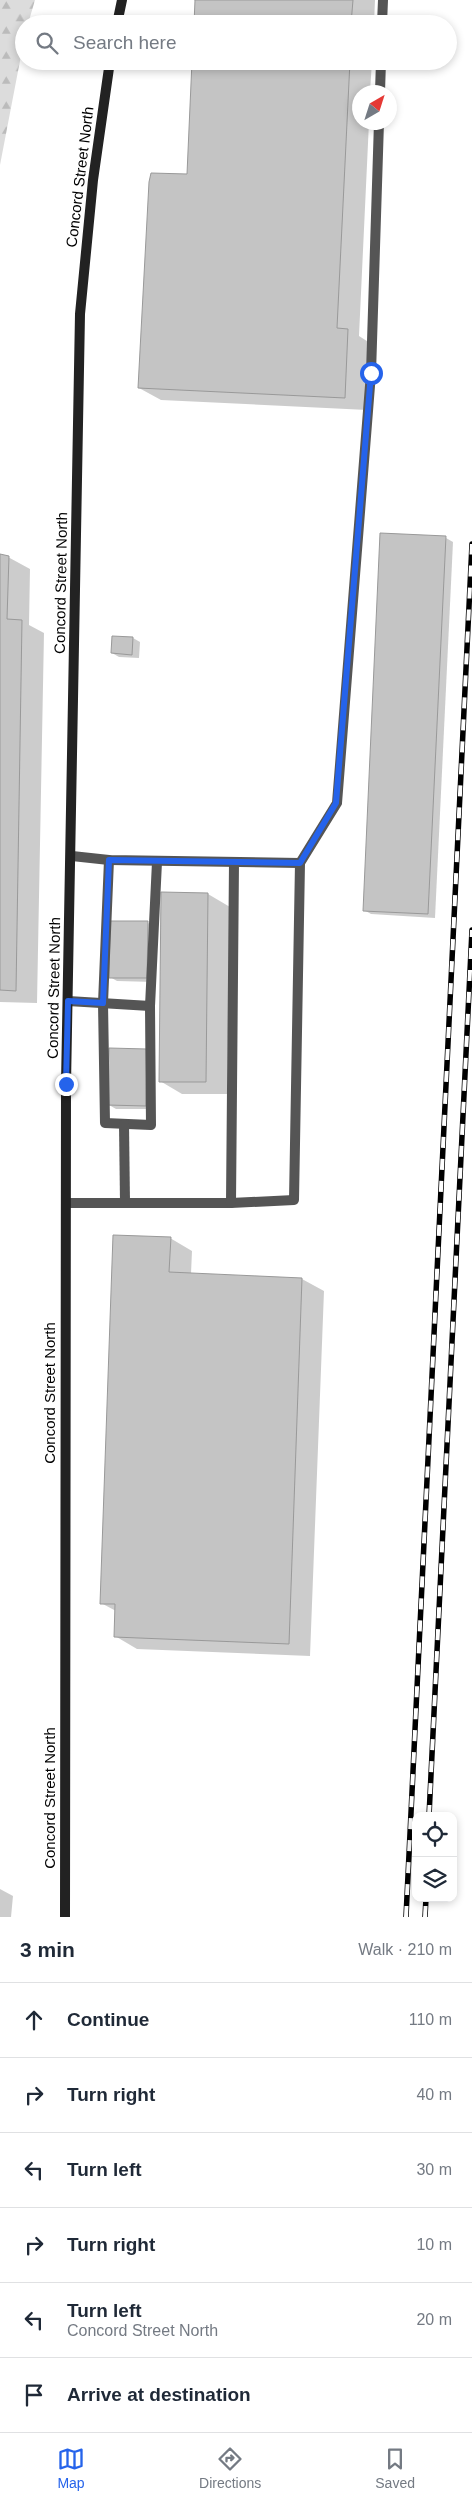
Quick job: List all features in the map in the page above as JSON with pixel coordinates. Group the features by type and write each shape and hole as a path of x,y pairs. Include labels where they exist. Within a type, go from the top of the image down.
{"main road":[{"path":"119,15 122,0"},
{"name":"Concord Street North","path":"65,1917 66,1203 80,314 93,180 109,70"}],"lane":[{"path":"382,15 383,0"},
{"path":"380,85 381,70"},
{"path":"66,1203 231,1203 294,1200 300,863 336,803 371,373 379,130"},
{"path":"72,856 156,862 300,863"},
{"path":"109,860 103,1003 105,1123 124,1124 151,1125 150,1006 156,862"},
{"path":"231,1203 234,862"},
{"path":"68,1001 150,1006"},
{"path":"124,1124 125,1203"}],"green space":[{"path":"0,0 35,0 31,15 15,15 15,70 18,70 0,165"}],"building":[{"path":"195,0 353,0 352,15 194,15"},
{"path":"192,70 350,70 337,328 348,329 345,398 138,388 151,173 187,174"},
{"path":"380,533 446,536 428,914 363,911"},
{"path":"0,554 9,556 7,619 22,620 16,991 0,990"},
{"path":"112,636 133,637 132,655 111,653"},
{"path":"161,892 208,893 206,1082 159,1082"},
{"path":"110,921 148,921 147,978 109,978"},
{"path":"109,1048 147,1049 146,1106 107,1105"},
{"path":"113,1235 171,1237 169,1272 302,1278 289,1644 114,1637 115,1604 100,1604"}],"railway":[{"path":"406,1917 472,544"},
{"path":"429,1812 472,930"},
{"path":"425,1917 426,1902"}],"route":[{"path":"66,1084 68,1001 103,1003 109,860 300,863 336,803 371,373"}]}
